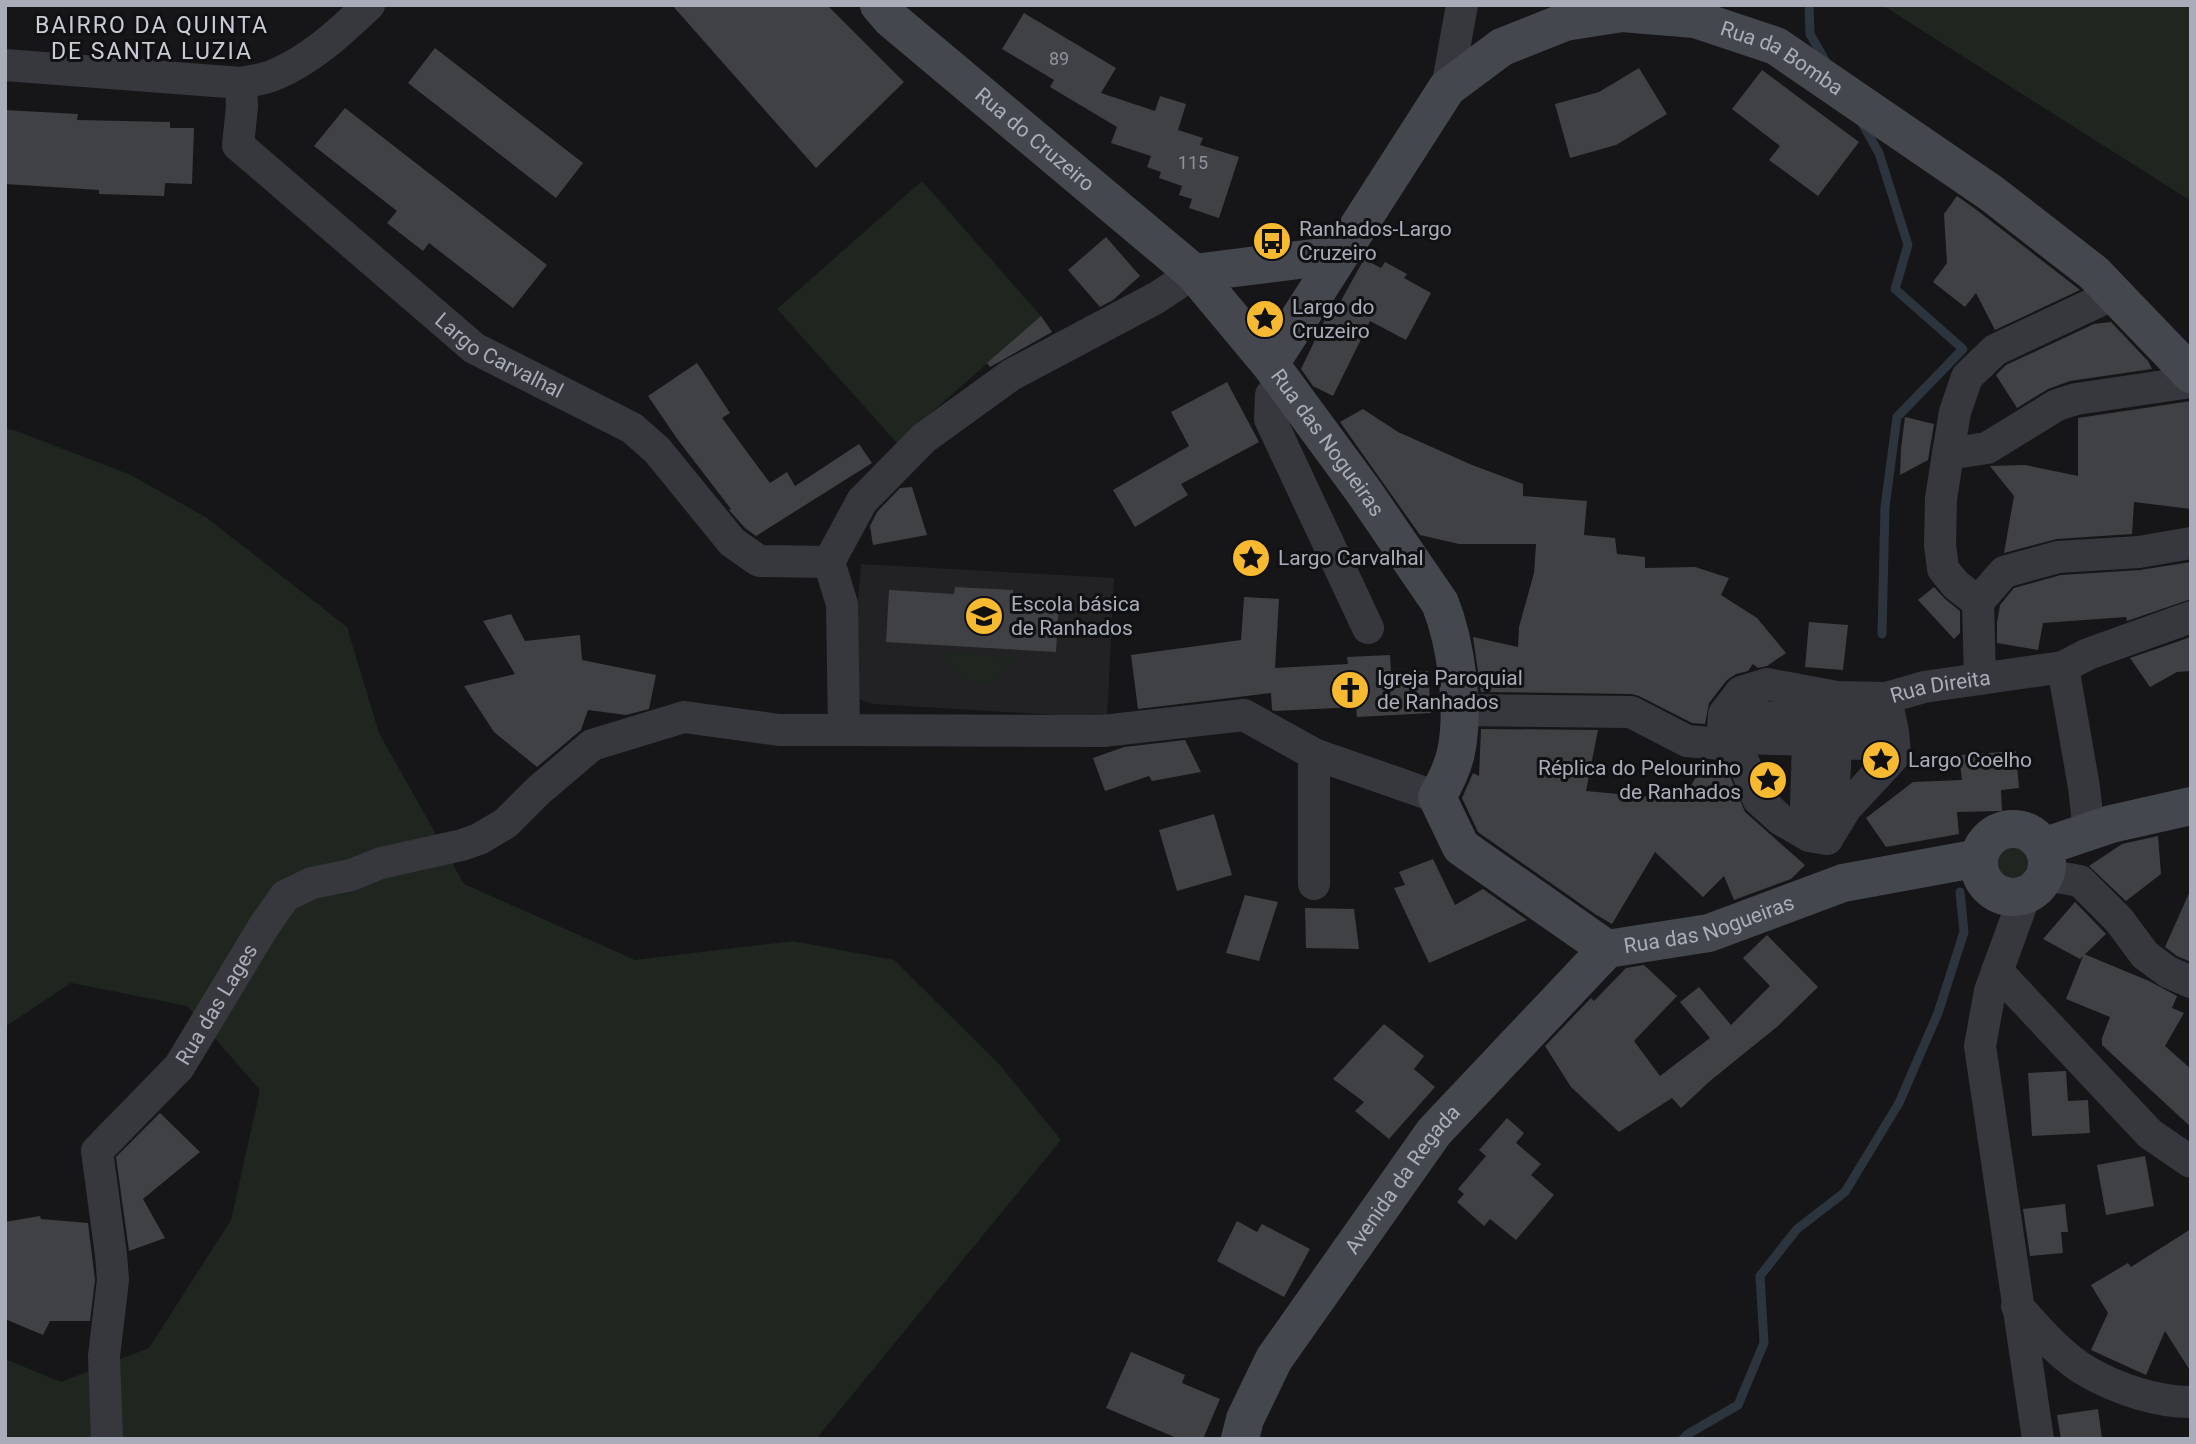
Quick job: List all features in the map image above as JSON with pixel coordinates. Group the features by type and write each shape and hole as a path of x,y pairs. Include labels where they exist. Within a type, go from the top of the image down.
{"street":[{"path":"5,65 241,83 272,76 302,61 369,5"},
{"name":"Rua do Cruzeiro","path":"878,5 891,19 1194,273"},
{"path":"1447,88 1462,5"},
{"name":"Rua da Bomba","path":"1276,373 1338,255 1447,88 1502,47 1565,22 1622,13 1695,19 1776,46 1991,192 2094,273 2191,374"},
{"name":"Largo Carvalhal","path":"241,83 243,107 238,145 474,348 632,428 657,450 732,542 759,561 829,562"},
{"path":"1338,255 1194,273 1156,298 1011,375 924,438 862,501 829,562 842,604 844,730 1103,731 1244,715 1314,754 1437,797"},
{"name":"Rua das Nogueiras","path":"1194,273 1276,373 1364,492 1440,603 1454,660 1459,732 1456,754 1437,797 1461,848 1607,949 1709,933 1843,883 1979,858"},
{"path":"1978,602 1956,585 1943,569 1940,545 1941,499 1948,454 1955,412 1967,377 1995,350 2114,294"},
{"path":"1276,373 1271,395 1270,419 1368,628"},
{"path":"1948,454 1987,448 2057,405 2076,399 2191,382"},
{"path":"1980,679 1978,602 2004,572 2058,556 2139,552 2191,543"},
{"name":"Rua Direita","path":"1727,742 1724,714 1741,692 1766,684 1837,697 1885,698 1924,687 2063,667 2100,649 2191,617"},
{"path":"2063,667 2089,832"},
{"path":"1827,839 1846,808 1895,755 1885,698"},
{"path":"1458,710 1632,712 1687,741 1727,742 1742,741 1742,738 1808,740 1806,807 1833,807 1836,743 1866,744 1867,720 1755,717 1755,710 1732,710 1727,742 1744,763 1758,799 1780,819 1809,836 1827,839"},
{"name":"Rua das Lages","path":"107,1439 104,1356 113,1280 97,1151 179,1068 264,926 285,896 312,883 351,875 381,863 479,839 506,823 539,790 592,745 684,717 779,730 844,730"},
{"path":"1314,754 1314,884"},
{"path":"2038,1439 1980,1046 1990,991 2038,873 2028,832 2008,830 1989,839 1979,858 1983,881 1991,890 2013,897 2038,873 2089,832 2111,824 2191,806"},
{"path":"1827,839 1843,883"},
{"path":"2038,873 2080,881 2119,920 2145,955 2168,972 2191,982"},
{"name":"Avenida da Regada","path":"1240,1439 1245,1419 1274,1359 1434,1132 1607,949"},
{"path":"1997,971 2150,1134 2190,1159"},
{"path":"2017,1306 2051,1342 2086,1372 2137,1394 2191,1402"}],"shaded area":[{"path":"1882,5 2191,5 2191,201"},
{"path":"922,181 1041,316 897,443 777,309"},
{"path":"5,429 14,430 131,475 207,518 347,627 379,733 464,884 635,960 793,941 894,960 999,1064 1061,1140 816,1439 5,1439 5,1359 61,1382 149,1348 231,1220 260,1090 187,1006 71,983 5,1027"},
{"name":"Escola básica de Ranhados","path":"861,564 1114,578 1107,718 873,704 863,701 857,697 852,681"},
{"path":"939,652 1021,658 991,682 965,681"},
{"path":"2014,847 2026,852 2031,864 2026,876 2014,881 2002,876 1997,864 2002,852"}],"building":[{"path":"672,5 827,5 904,82 816,168"},
{"path":"1024,13 1116,68 1101,93 1155,111 1160,96 1186,104 1178,130 1203,138 1200,145 1239,157 1219,218 1189,208 1192,199 1179,195 1182,186 1159,178 1161,172 1147,167 1151,156 1111,143 1117,127 1050,87 1054,80 1002,49"},
{"path":"435,48 583,163 556,198 408,83"},
{"path":"1639,68 1667,114 1616,145 1570,158 1555,104 1599,92"},
{"path":"1762,70 1859,142 1818,196 1769,160 1780,146 1732,109"},
{"path":"345,108 547,265 513,308 429,243 423,251 387,223 397,211 314,146"},
{"path":"5,110 78,114 77,120 170,122 170,128 194,128 192,184 165,183 164,196 99,194 99,190 5,184"},
{"path":"1957,196 2080,290 1995,330 1976,293 1965,307 1933,282 1947,263 1944,214"},
{"path":"1106,237 1140,276 1113,300 1100,307 1068,270"},
{"path":"1364,259 1381,268 1385,262 1407,274 1404,278 1431,293 1406,340 1370,321 1333,396 1313,386 1301,369 1326,317 1331,319"},
{"path":"1041,316 1052,332 990,367 987,363"},
{"path":"2111,322 2148,361 2152,369 2070,381 2048,389 2017,408 1996,375 2006,365 2094,324"},
{"path":"697,363 730,413 722,418 770,483 787,472 795,486 859,444 872,463 756,536 729,510 731,509 648,396"},
{"path":"1227,382 1259,442 1181,484 1188,495 1135,527 1113,490 1189,446 1171,412"},
{"path":"2191,401 2191,509 2134,502 2132,534 2057,539 2004,553 2014,496 1990,466 2025,465 2078,476 2078,418"},
{"path":"1363,409 1398,432 1523,484 1523,496 1587,501 1584,535 1615,538 1617,554 1645,557 1645,568 1695,567 1729,578 1721,595 1757,618 1786,653 1767,666 1758,668 1753,664 1748,671 1727,680 1709,703 1705,724 1692,723 1632,694 1481,692 1473,637 1518,647 1519,627 1534,573 1536,544 1459,544 1420,535 1340,422"},
{"path":"1905,417 1934,424 1928,460 1900,475 1901,448"},
{"path":"912,487 927,535 873,545 870,526 877,512 900,488"},
{"path":"2191,562 2191,599 2127,621 2126,617 2043,623 2038,650 1997,643 2000,605 2014,588 2061,575 2140,570"},
{"path":"955,587 1013,590 1013,599 1059,601 1056,652 886,642 889,590 954,594"},
{"path":"1934,587 1960,611 1960,633 1954,639 1918,600"},
{"path":"1244,597 1279,599 1275,668 1348,664 1347,657 1390,655 1391,673 1428,671 1431,713 1357,717 1356,707 1275,711 1272,710 1271,693 1138,709 1131,655 1241,640"},
{"path":"511,614 525,641 580,635 582,660 656,675 649,709 626,715 588,710 581,730 537,767 494,732 464,686 515,674 483,621"},
{"path":"1809,622 1848,625 1843,670 1805,667"},
{"path":"2191,637 2191,671 2177,672 2150,687 2130,658"},
{"path":"1481,729 1598,730 1586,791 1683,800 1705,761 1714,762 1729,774 1745,812 1805,865 1791,879 1734,900 1724,876 1703,897 1655,852 1612,924 1478,832 1462,798 1473,773 1479,776"},
{"path":"1185,740 1201,772 1152,781 1149,776 1105,791 1093,758 1124,747"},
{"path":"2016,751 2019,788 2001,790 2002,811 1957,812 1959,834 1886,847 1866,818 1913,782 1962,780 1959,755"},
{"path":"1214,814 1232,875 1177,891 1159,830"},
{"path":"2158,836 2161,874 2126,901 2089,866 2122,844"},
{"path":"1433,859 1455,905 1483,889 1527,920 1429,963 1394,888 1405,885 1399,872"},
{"path":"2191,889 2191,962 2165,947"},
{"path":"1245,895 1278,902 1259,961 1226,953"},
{"path":"2075,902 2106,934 2080,959 2043,939"},
{"path":"1305,908 1354,909 1359,949 1306,948"},
{"path":"1767,935 1818,987 1778,1026 1681,1108 1672,1098 1619,1132 1571,1087 1545,1046 1591,998 1594,1001 1626,968 1644,965 1677,996 1634,1041 1660,1076 1710,1038 1680,1002 1699,987 1731,1025 1770,986 1743,958"},
{"path":"2084,954 2149,981 2177,996 2172,1008 2184,1013 2165,1046 2191,1069 2191,1127 2102,1045 2110,1017 2066,999"},
{"path":"1384,1024 1424,1056 1414,1069 1435,1087 1389,1139 1355,1111 1364,1102 1333,1079"},
{"path":"2066,1071 2068,1101 2088,1100 2090,1133 2032,1136 2028,1073"},
{"path":"160,1113 200,1152 143,1199 165,1238 129,1251 116,1157"},
{"path":"1507,1118 1524,1133 1516,1143 1541,1164 1531,1175 1554,1195 1516,1240 1490,1219 1484,1226 1457,1202 1464,1194 1458,1189 1486,1156 1479,1150"},
{"path":"2145,1156 2154,1206 2106,1215 2097,1165"},
{"path":"2065,1204 2068,1232 2061,1232 2063,1253 2030,1256 2023,1209"},
{"path":"40,1216 41,1219 88,1223 95,1280 90,1321 50,1321 43,1335 5,1319 5,1222"},
{"path":"1237,1221 1257,1232 1262,1224 1310,1249 1284,1297 1217,1261"},
{"path":"2191,1229 2191,1372 2165,1331 2146,1375 2091,1350 2108,1313 2091,1285 2128,1263 2131,1267"},
{"path":"1131,1352 1185,1375 1182,1383 1220,1399 1203,1439 1179,1439 1106,1408"},
{"path":"2098,1409 2102,1439 2061,1439 2057,1415"}],"waterway":[{"path":"1809,5 1810,34 1826,62"},
{"path":"1862,123 1879,153 1908,245 1895,289 1963,349 1897,417 1885,507 1882,634"},
{"path":"1683,1439 1738,1405 1764,1343 1760,1276 1797,1229 1845,1192 1899,1103 1938,1013 1964,932 1960,892"}],"place":[{"name":"Ranhados-Largo Cruzeiro","path":"1272,241"},
{"name":"Largo do Cruzeiro","path":"1265,319"},
{"name":"Largo Carvalhal","path":"1251,558"},
{"name":"Escola básica de Ranhados","path":"984,616"},
{"name":"Igreja Paroquial de Ranhados","path":"1350,690"},
{"name":"Largo Coelho","path":"1881,760"},
{"name":"Réplica do Pelourinho de Ranhados","path":"1768,780"}],"district":[{"name":"BAIRRO DA QUINTA DE SANTA LUZIA","path":"152,38"}]}
